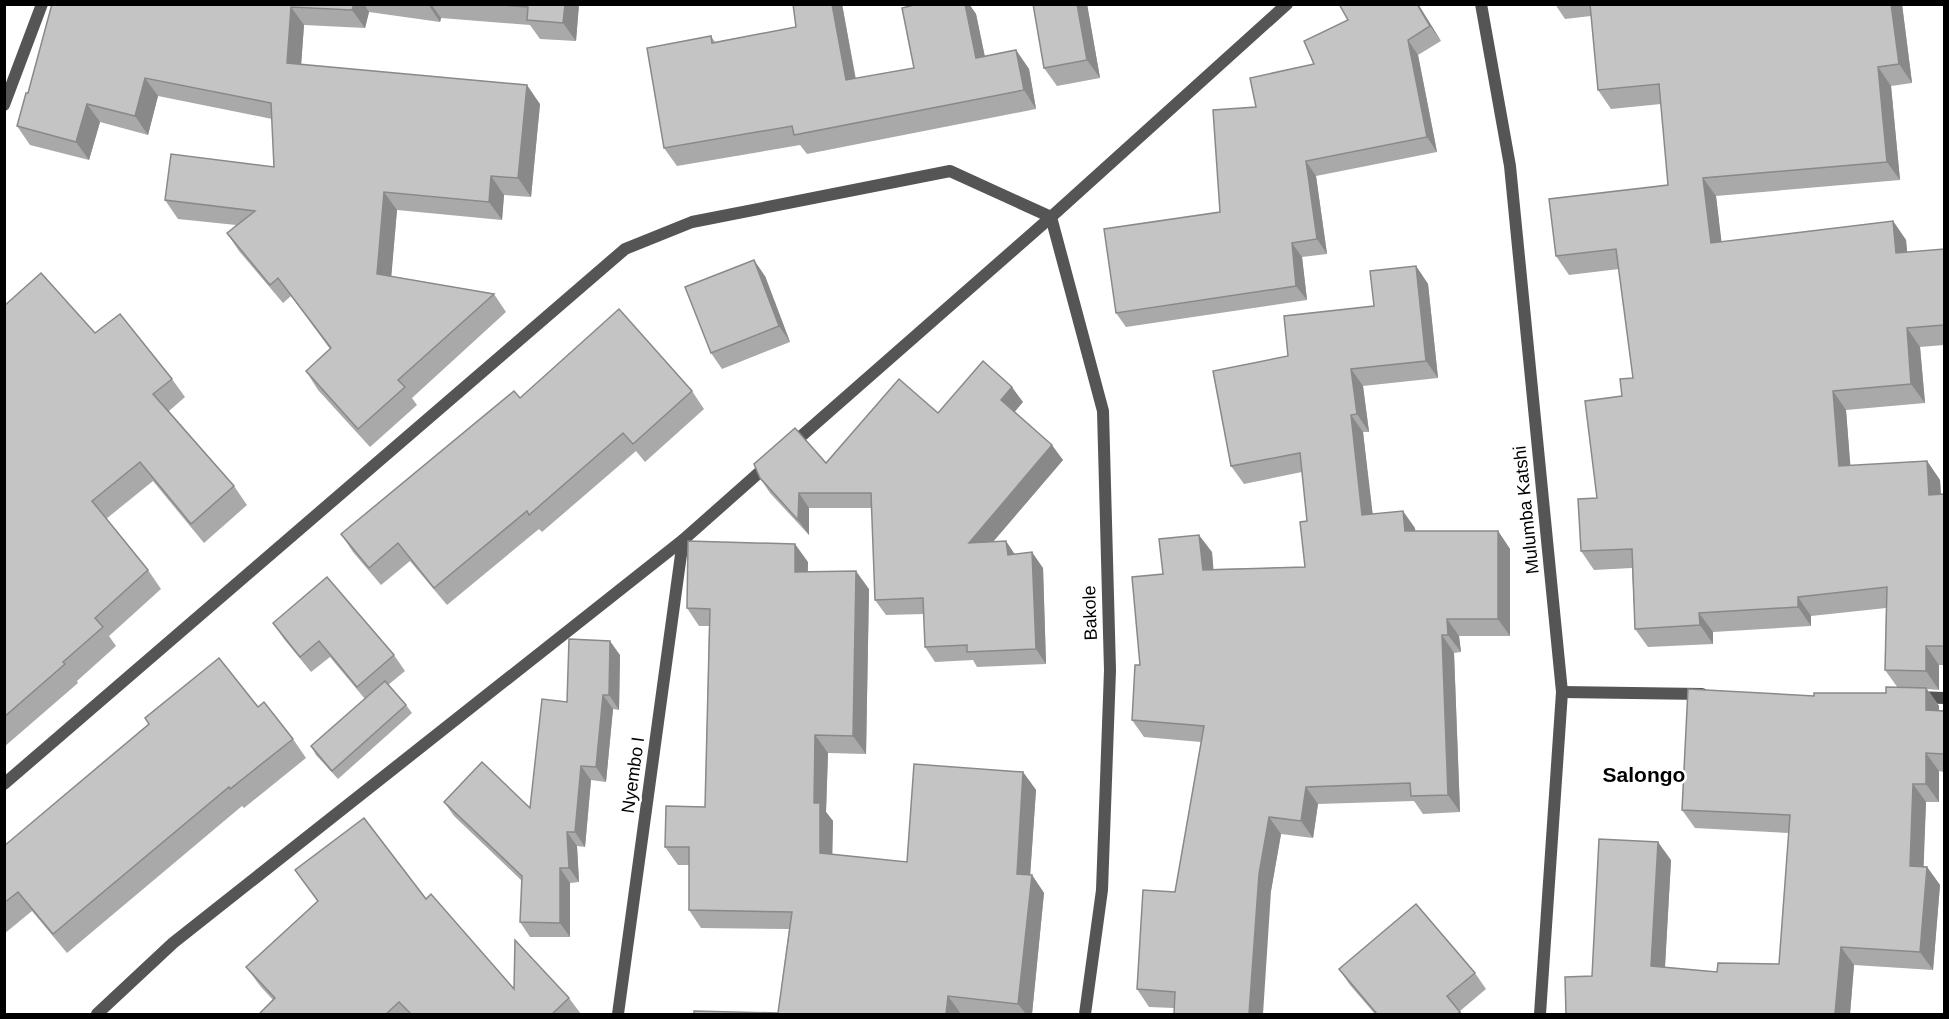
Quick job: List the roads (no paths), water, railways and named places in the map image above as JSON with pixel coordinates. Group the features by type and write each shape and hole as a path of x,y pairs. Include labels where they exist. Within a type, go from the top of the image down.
{"street":[{"path":"4,105 42,4"},
{"path":"97,1014 172,943 683,540 1051,217 1287,4"},
{"name":"Mulumba Katshi","path":"1481,4 1510,166 1562,692 1540,1014"},
{"path":"4,784 625,249 692,222 950,171 1051,217"},
{"name":"Bakole","path":"1051,217 1103,411 1109,681 1102,890 1085,1014"},
{"name":"Nyembo I","path":"618,1014 683,540"},
{"path":"1562,692 1718,694"},
{"path":"1909,697 1944,698"}],"district":[{"name":"Salongo","path":"1644,775"}]}
